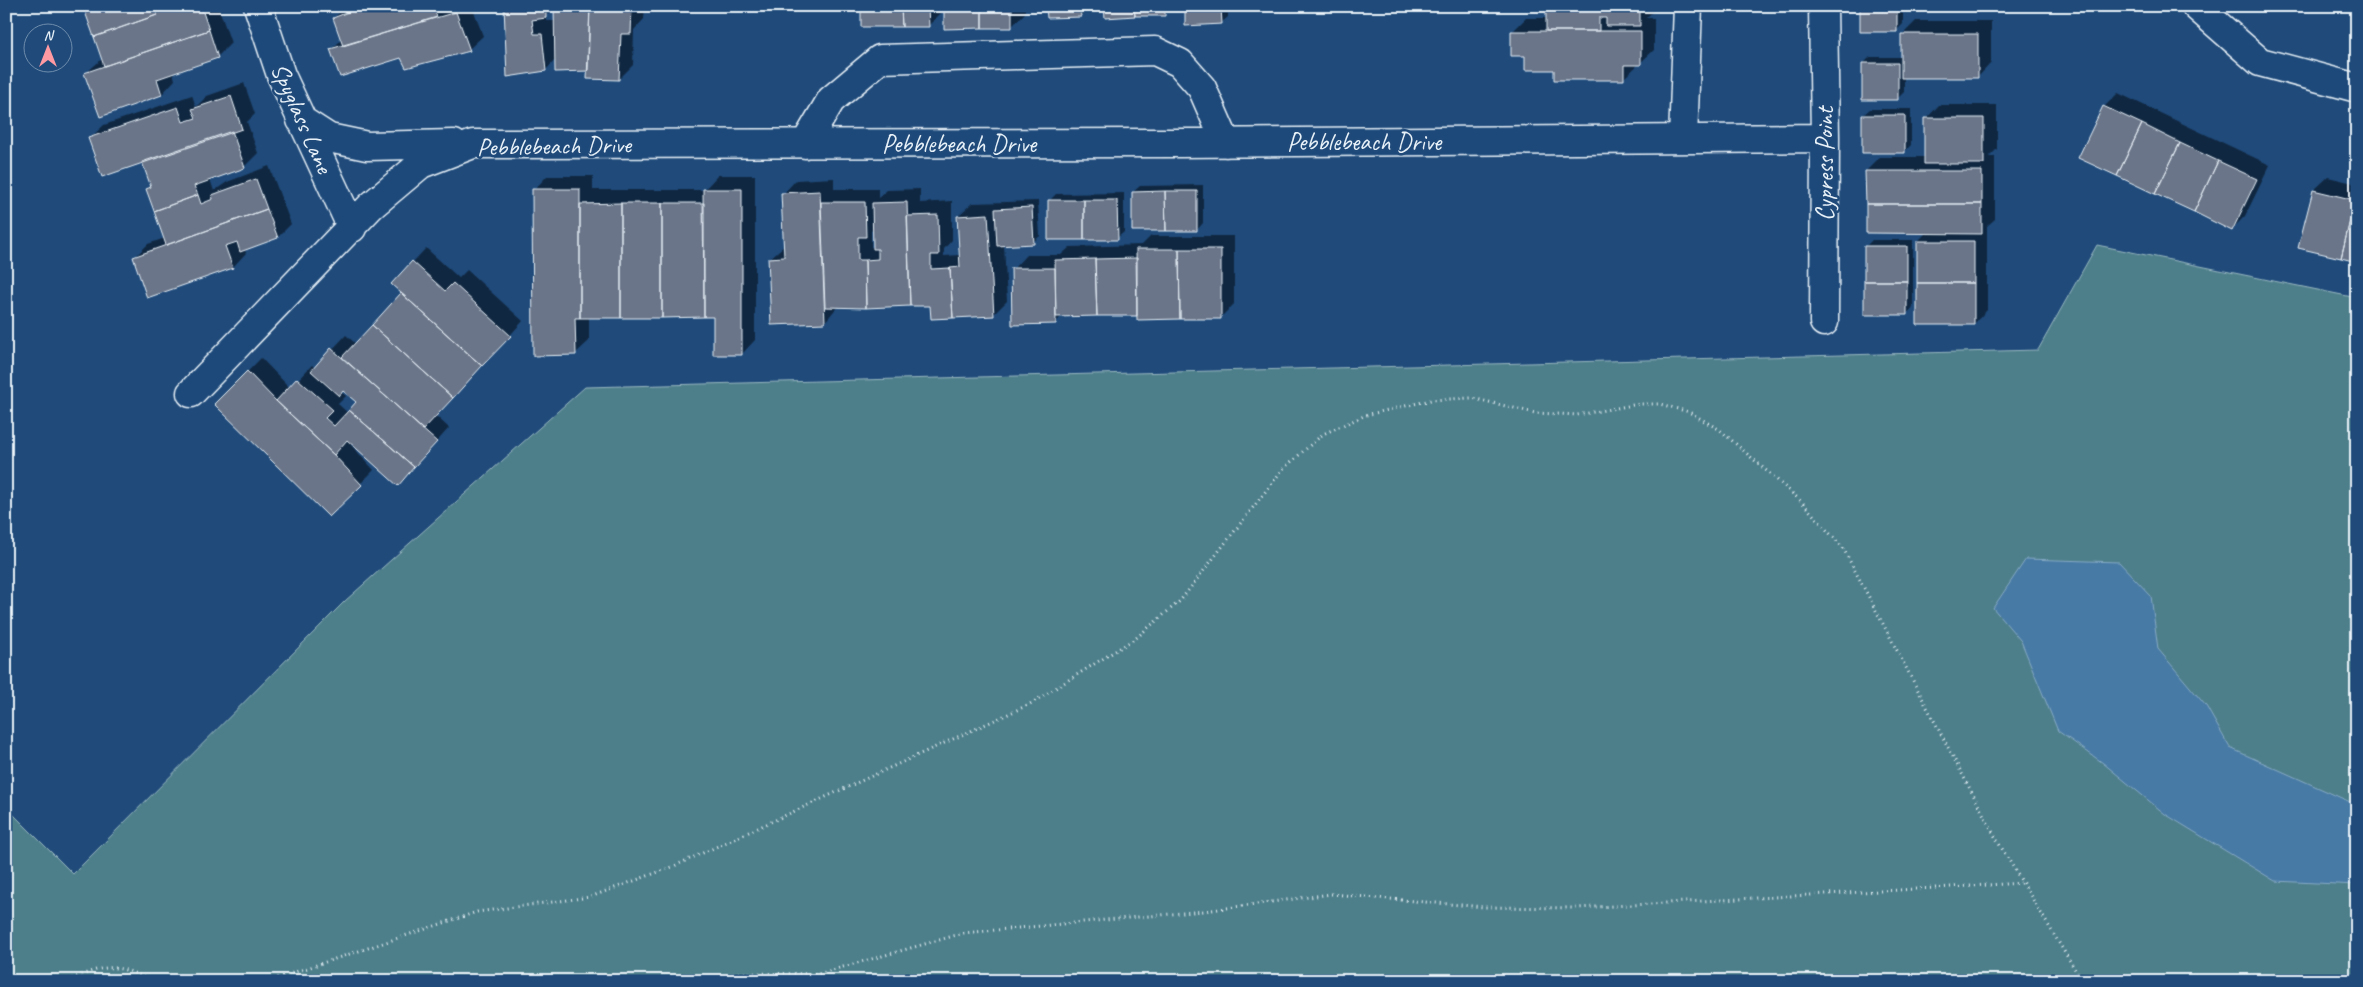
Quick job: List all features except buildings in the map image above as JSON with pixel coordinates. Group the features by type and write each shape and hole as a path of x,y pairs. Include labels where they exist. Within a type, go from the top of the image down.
{"street":[{"name":"Spyglass Lane","path":"258,6 281,76 352,228"},
{"path":"1683,139 1688,6"},
{"name":"Cypress Point","path":"1822,6 1826,138 1824,322"},
{"path":"2196,6 2260,62 2357,88"},
{"path":"805,144 831,100 880,59 1155,50 1180,63 1202,88 1226,143"},
{"path":"301,120 329,138 367,146 473,144"},
{"name":"Pebblebeach Drive","path":"191,393 352,228 371,206 421,164 473,144 1226,143 1826,138"}],"path":[{"path":"268,981 478,912 590,897 672,867 1030,704 1136,638 1180,601 1283,469 1324,434 1366,414 1431,400 1472,398 1535,413 1577,415 1638,404 1660,404 1689,412 1720,430 1802,501 1843,548 1998,842 2082,981"},
{"path":"710,981 738,973 818,974 964,933 1204,911 1331,894 1484,907 1578,908 2023,884"},
{"path":"67,981 90,971 114,967 129,969 151,981"}],"green space":[{"path":"2097,245 2357,298 2357,981 6,981 6,807 73,874 345,601 585,387 2038,350"}],"water":[{"path":"2026,559 2119,562 2151,596 2158,649 2206,706 2230,748 2357,805 2357,885 2275,881 2165,814 2103,763 2058,731 2021,641 1993,608"}]}
